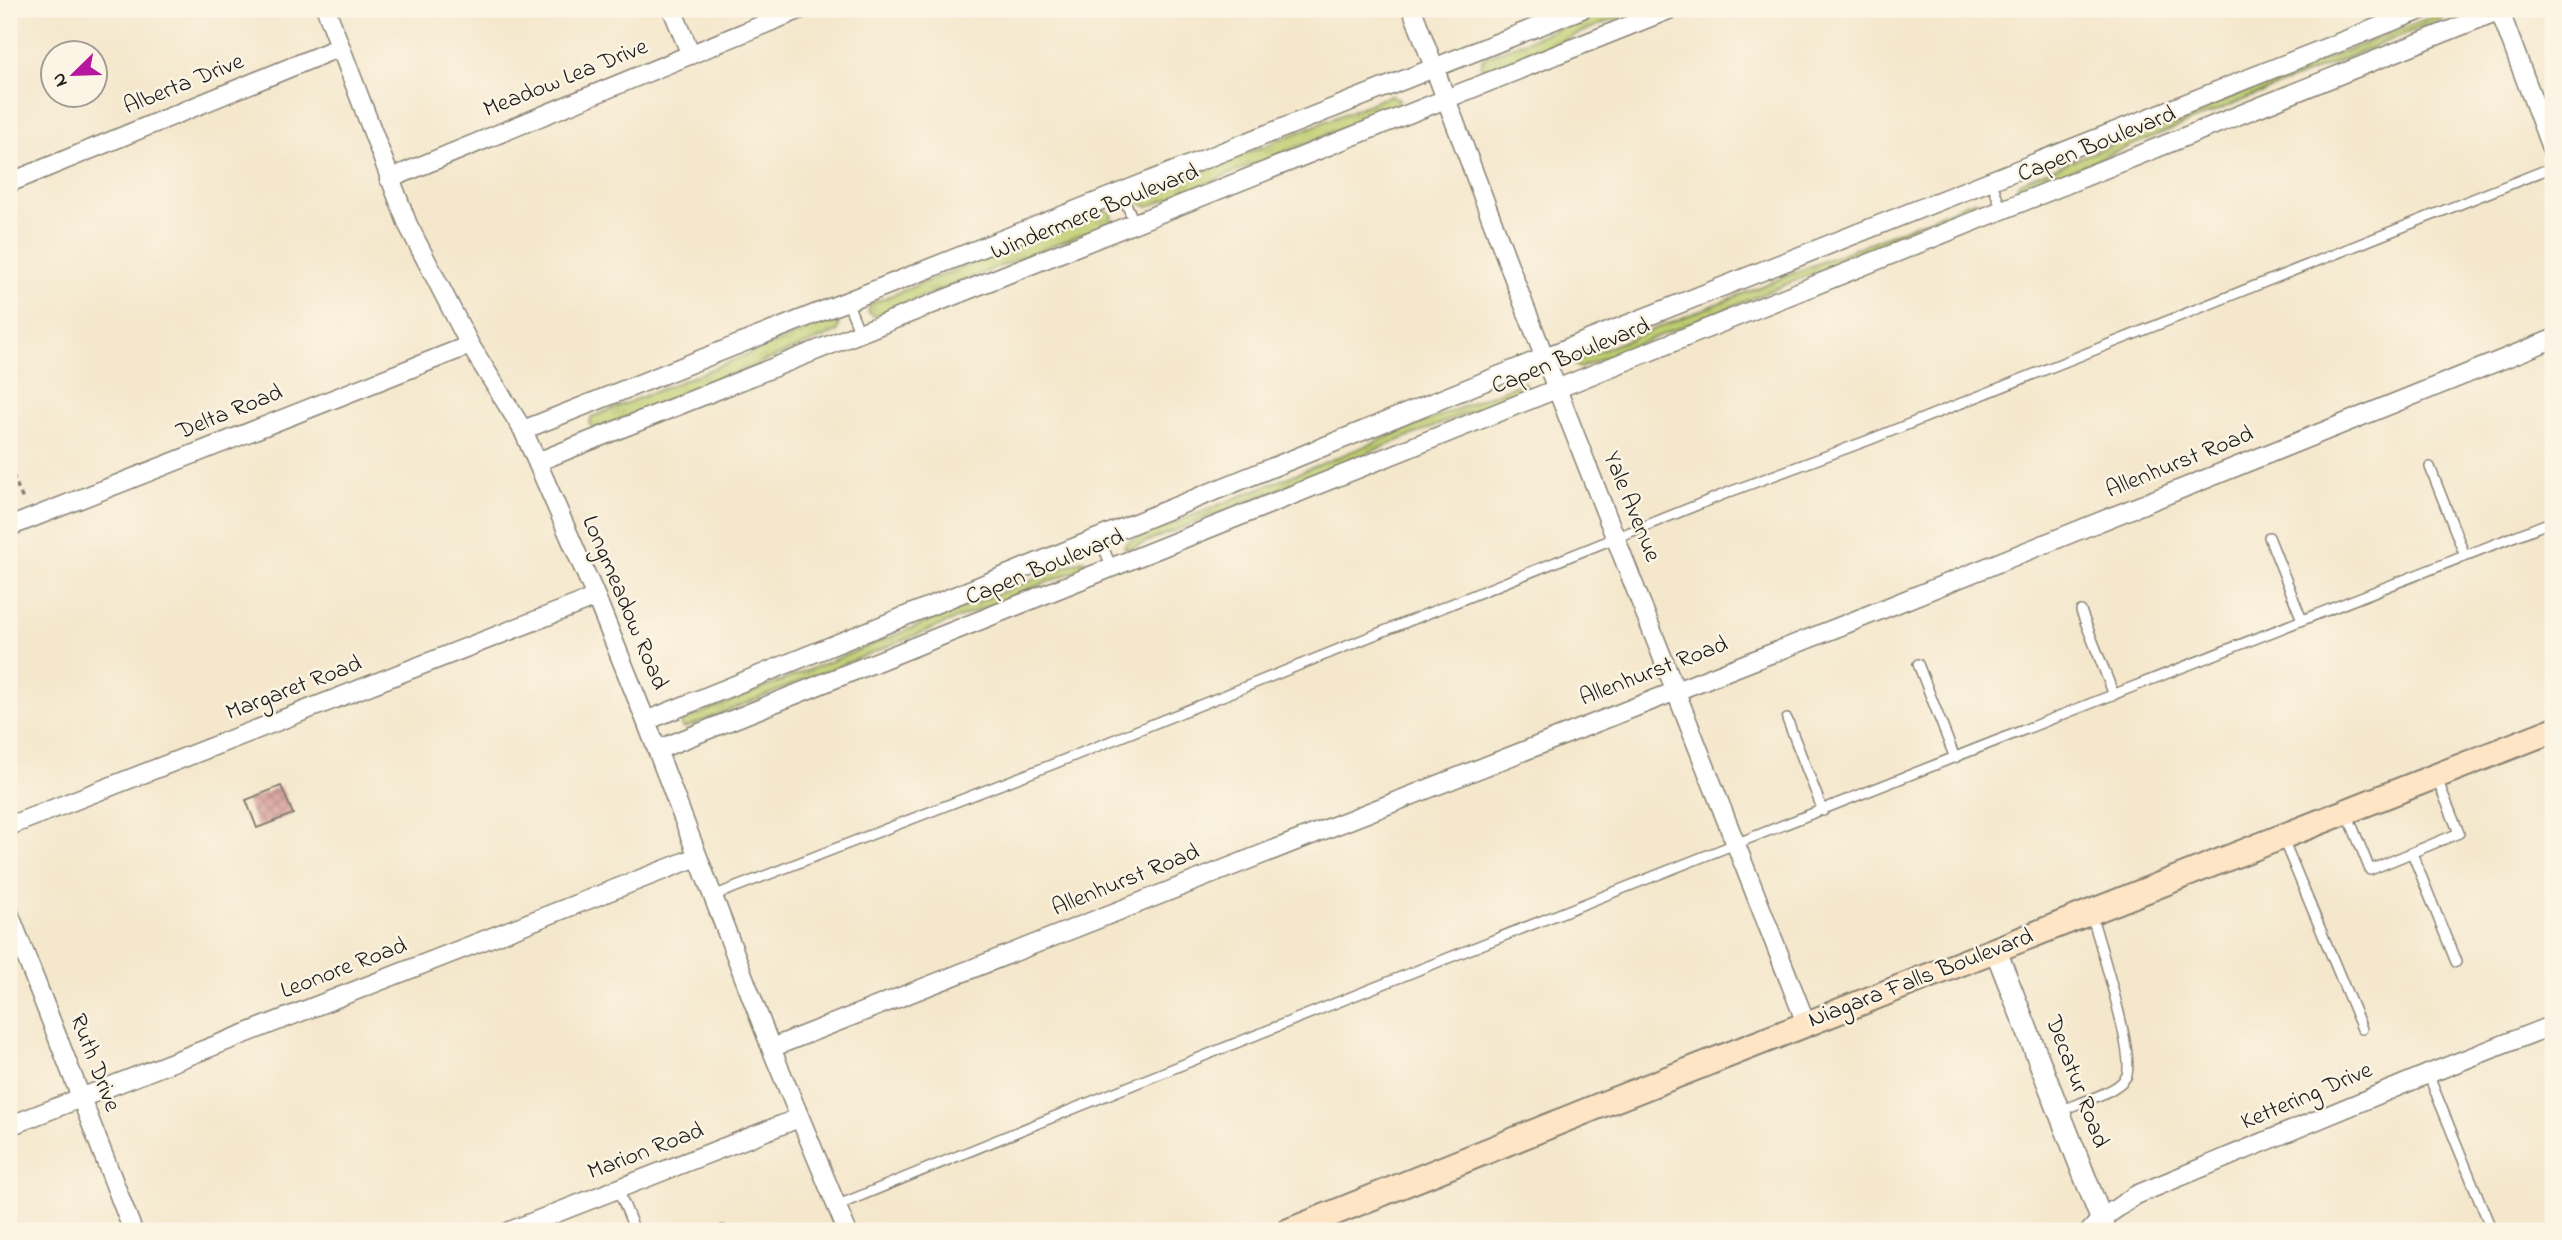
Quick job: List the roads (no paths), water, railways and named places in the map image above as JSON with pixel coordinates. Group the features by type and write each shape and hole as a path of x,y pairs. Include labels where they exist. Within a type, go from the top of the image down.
{"main road":[{"name":"Niagara Falls Boulevard","path":"1289,1231 1806,1023 1996,951 2553,730"}],"street":[{"name":"Longmeadow Road","path":"326,9 408,225 470,345 523,430 596,597 771,1048 847,1231"},
{"path":"672,9 691,55"},
{"name":"Meadow Lea Drive","path":"389,179 801,9"},
{"name":"Yale Avenue","path":"1412,9 1557,389 1806,1023"},
{"name":"Windermere Boulevard","path":"523,430 1582,9"},
{"name":"Windermere Boulevard","path":"537,462 1671,9"},
{"name":"Capen Boulevard","path":"646,721 1545,357 2424,9"},
{"path":"2501,9 2553,153"},
{"name":"Capen Boulevard","path":"657,750 2501,9"},
{"name":"Alberta Drive","path":"9,183 340,47"},
{"name":"Allenhurst Road","path":"771,1048 2553,339"},
{"name":"Delta Road","path":"9,527 470,345"},
{"name":"Margaret Road","path":"9,826 596,597"},
{"name":"Leonore Road","path":"9,1126 698,857"},
{"name":"Ruth Drive","path":"9,913 133,1231"},
{"name":"Decatur Road","path":"1996,951 2099,1227"},
{"name":"Kettering Drive","path":"2099,1227 2136,1195 2553,1025"},
{"name":"Marion Road","path":"510,1231 799,1118"}],"lane":[{"path":"712,896 1043,768 2553,167"},
{"path":"1991,180 2002,210"},
{"path":"1121,192 1135,224"},
{"path":"847,301 860,333"},
{"path":"2430,467 2465,556"},
{"path":"836,1206 1431,963 1737,845 2553,521"},
{"path":"1099,537 1112,568"},
{"path":"2269,537 2302,620"},
{"path":"2081,611 2114,695"},
{"path":"1918,664 1955,758"},
{"path":"1787,719 1823,811"},
{"path":"2347,811 2370,870 2459,833 2436,776"},
{"path":"2283,837 2362,1029"},
{"path":"2412,853 2456,962"},
{"path":"2057,1111 2113,1088 2126,1077 2129,1066 2121,1022 2091,913"},
{"path":"2428,1074 2492,1231"},
{"path":"618,1189 632,1230"}]}
